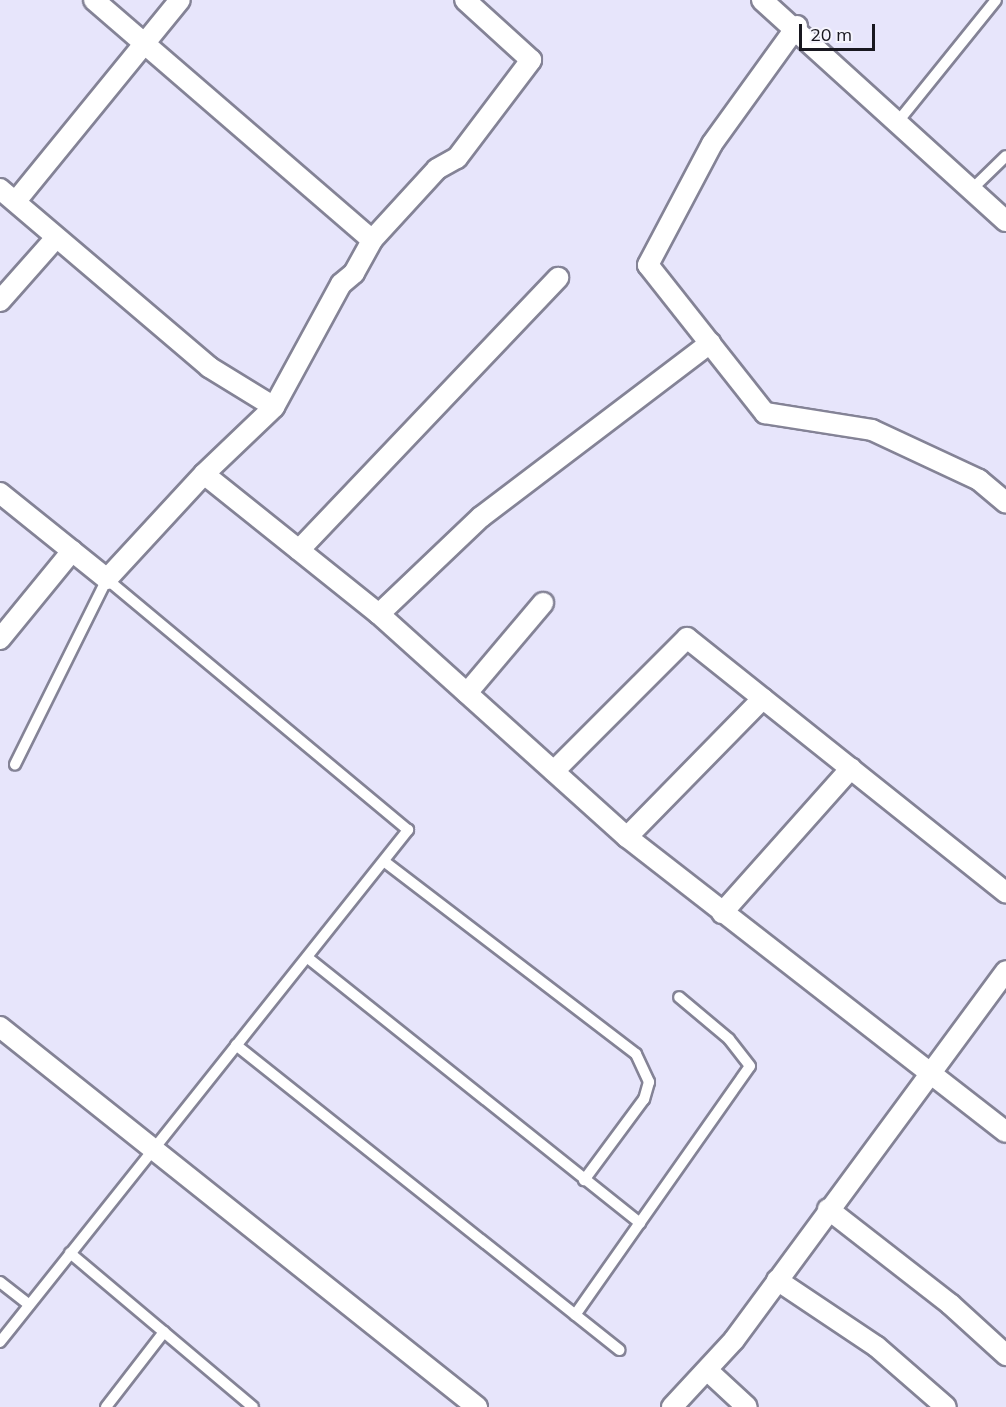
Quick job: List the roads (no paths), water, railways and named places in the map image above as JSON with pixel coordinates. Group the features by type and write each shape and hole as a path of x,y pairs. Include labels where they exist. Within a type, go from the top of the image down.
{"street":[{"path":"94,0 143,45 372,240"},
{"path":"16,201 180,0"},
{"path":"0,493 107,579 204,474 274,407 341,284 354,273 372,240 437,169 457,158 531,60 465,0"},
{"path":"762,0 797,26 896,124 1006,221"},
{"path":"797,26 712,144 648,265 765,413 872,430 980,480 1006,503"},
{"path":"0,189 16,201 54,240 209,367 274,407"},
{"path":"0,301 54,240"},
{"path":"298,550 558,278"},
{"path":"379,614 481,518 710,343"},
{"path":"204,474 379,614 627,837 925,1073 1006,1132"},
{"path":"0,639 72,551"},
{"path":"467,693 543,603"},
{"path":"554,771 687,638 1006,893"},
{"path":"627,837 763,698"},
{"path":"722,913 850,768"},
{"path":"672,1407 706,1370 777,1280 925,1073 1006,970"},
{"path":"0,1027 477,1407"},
{"path":"828,1209 950,1304 1006,1355"},
{"path":"777,1280 877,1347 946,1407"},
{"path":"706,1370 747,1407"}],"lane":[{"path":"896,124 996,0"},
{"path":"970,191 1006,156"},
{"path":"0,1342 153,1148 385,862 408,830 107,579 15,764"},
{"path":"385,862 636,1054 649,1082 644,1099 584,1180"},
{"path":"308,958 640,1223"},
{"path":"575,1315 750,1066 729,1039 679,997"},
{"path":"236,1045 619,1350"},
{"path":"70,1253 253,1407"},
{"path":"0,1282 29,1305"},
{"path":"106,1407 164,1332"}]}
